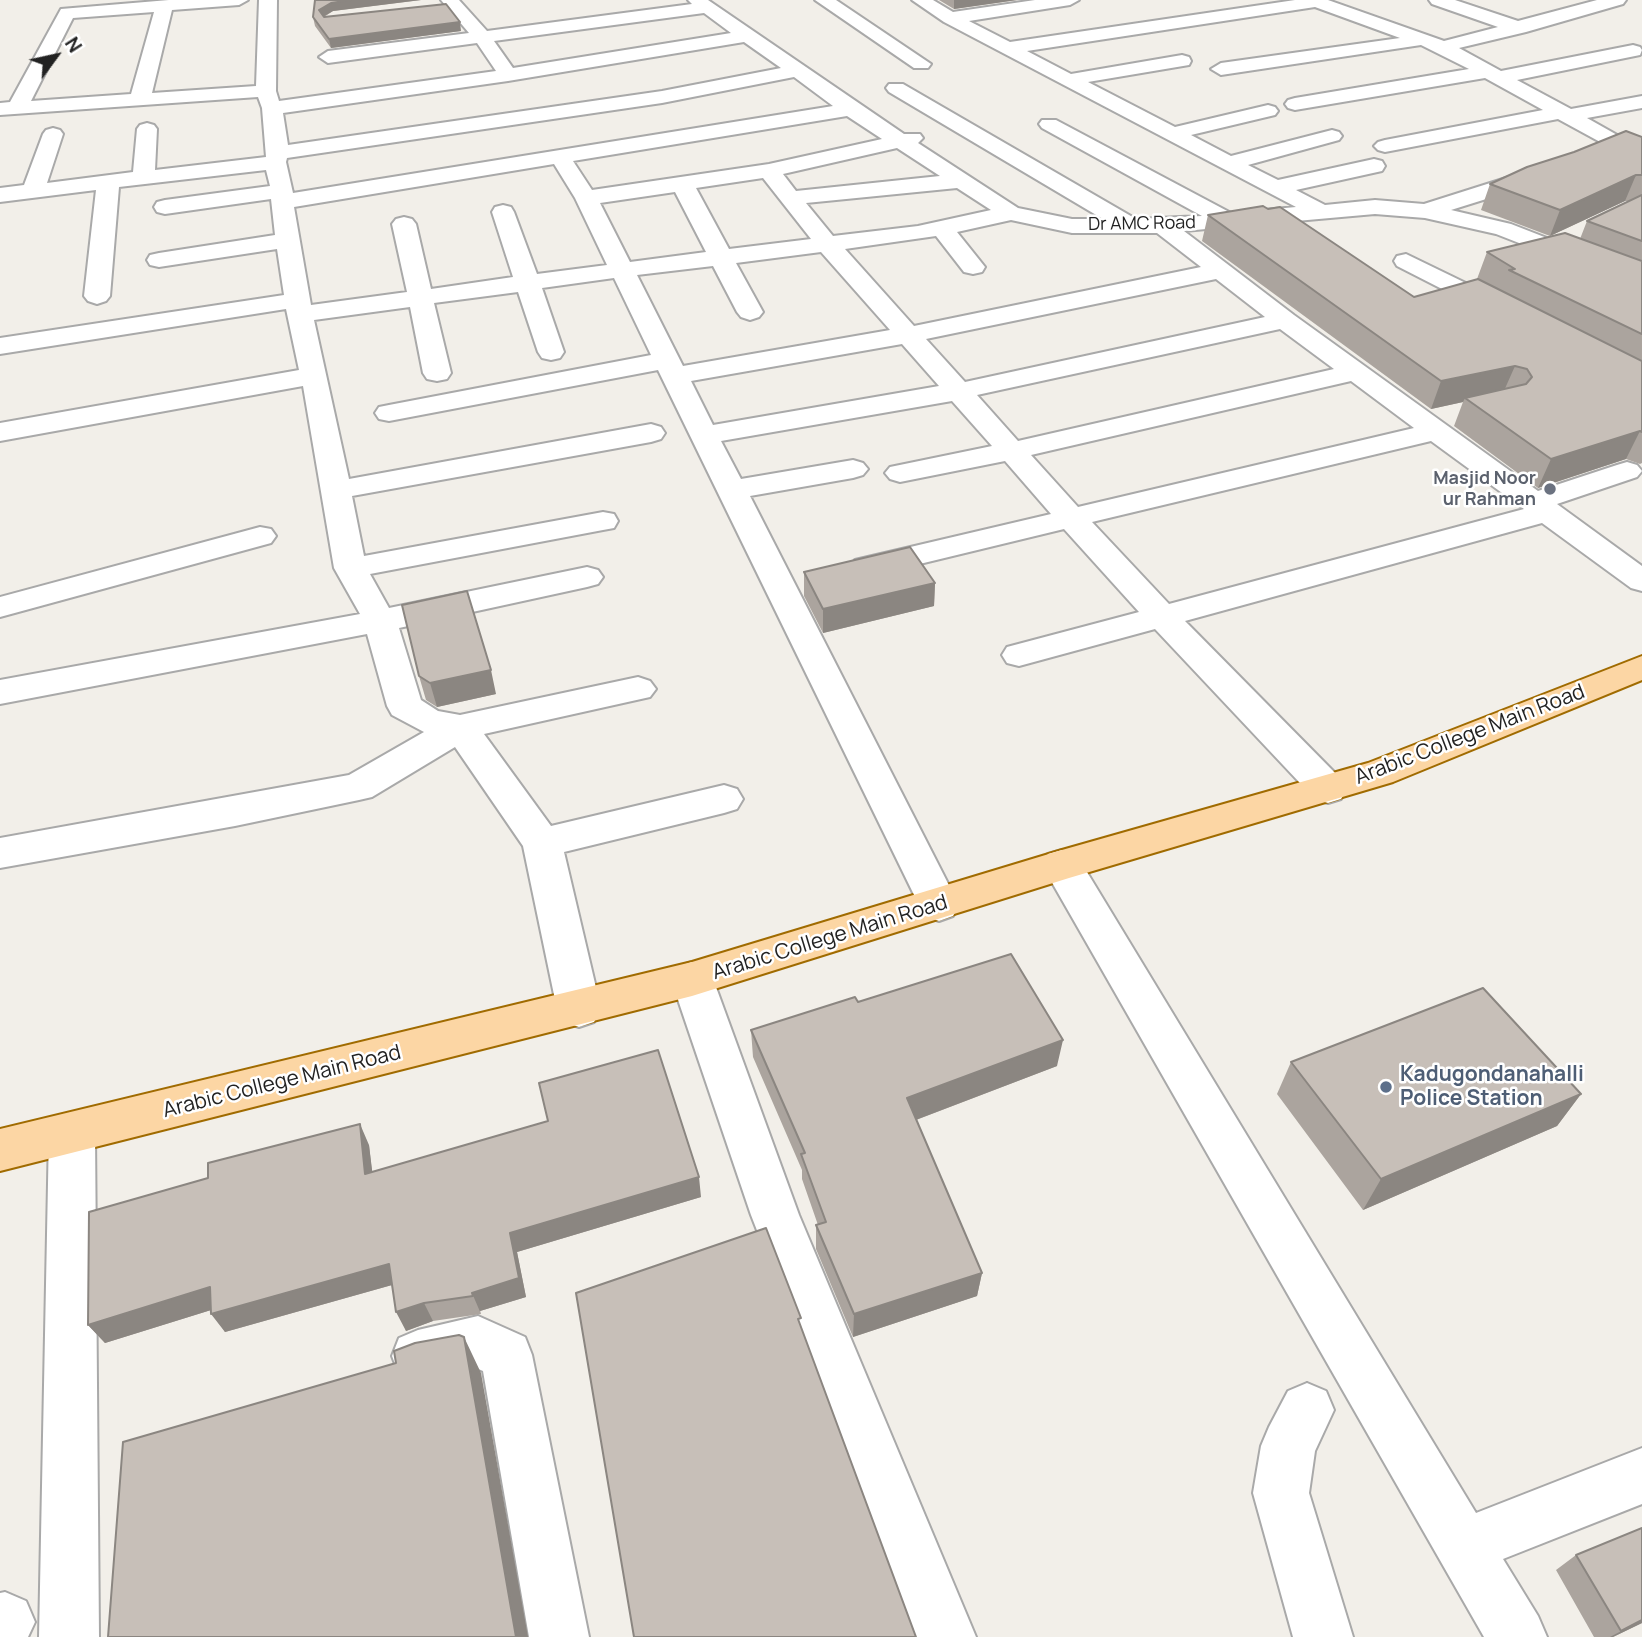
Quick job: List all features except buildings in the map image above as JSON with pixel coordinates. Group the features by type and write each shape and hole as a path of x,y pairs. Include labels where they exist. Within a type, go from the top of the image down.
{"main road":[{"name":"Arabic College Main Road","path":"0,1150 692,979 1062,865 1380,773 1642,667"}],"street":[{"path":"9,108 67,13 239,0"},
{"path":"268,0 269,99 279,177 299,307 337,490 350,568 380,621 405,706 428,721 460,727 541,843 579,1009"},
{"path":"824,0 921,64"},
{"path":"921,0 950,18 1226,164 1322,212"},
{"path":"950,18 1070,0"},
{"path":"1438,0 1520,28"},
{"path":"427,7 475,1"},
{"path":"1007,48 1314,1 1443,47 1619,145 1555,170 1425,211"},
{"path":"452,2 484,38 508,75"},
{"path":"328,57 484,38 701,4"},
{"name":"Dr AMC Road","path":"701,4 851,109 1011,213 1072,226 1163,226 1375,207 1425,211 1503,229 1642,284"},
{"path":"1546,4 1575,12"},
{"path":"140,99 164,6"},
{"path":"1443,47 1575,12 1612,7"},
{"path":"9,108 140,99 269,99 508,75 745,37"},
{"path":"1221,69 1422,40"},
{"path":"1295,104 1633,51"},
{"path":"1068,80 1182,61"},
{"path":"165,207 279,177 796,71"},
{"path":"896,88 1130,226"},
{"path":"1524,93 1550,88"},
{"path":"1171,134 1261,112 1230,100"},
{"path":"1385,146 1642,102"},
{"path":"0,218 3,195 33,191 143,178 279,177 561,158 851,109"},
{"path":"586,198 769,171 900,142 955,124"},
{"path":"1049,124 1229,221"},
{"path":"143,178 147,129"},
{"path":"33,191 53,134"},
{"path":"1226,164 1332,136"},
{"path":"561,158 586,198 732,490 808,582 939,905"},
{"path":"1273,188 1374,166"},
{"path":"769,171 827,244 1073,519 1328,789"},
{"path":"790,198 958,181"},
{"path":"97,296 108,182"},
{"path":"682,184 750,312"},
{"path":"503,212 551,352"},
{"path":"0,346 299,307 419,299 942,229 1011,213"},
{"path":"404,224 437,373"},
{"path":"1163,226 1285,320 1642,581"},
{"path":"942,229 973,267"},
{"path":"1550,248 1576,235"},
{"path":"159,260 289,240"},
{"path":"1406,261 1518,318"},
{"path":"388,413 671,368 908,335 1219,271"},
{"path":"705,435 959,391 1285,320"},
{"path":"900,473 1012,451 1356,372"},
{"path":"0,432 314,376"},
{"path":"808,582 1073,519 1431,426 1465,413"},
{"path":"337,490 651,433"},
{"path":"732,490 853,469"},
{"path":"1019,655 1541,507 1627,471"},
{"path":"350,568 603,521"},
{"path":"0,607 260,536"},
{"path":"0,692 380,621 587,577"},
{"path":"0,853 359,787 460,727 638,689"},
{"path":"541,843 724,799"},
{"path":"1062,865 1517,1637"},
{"path":"692,979 775,1215 946,1637"},
{"path":"69,1637 72,1133"},
{"path":"368,1373 433,1350 478,1342 506,1355 559,1637"},
{"path":"1307,1410 1288,1446 1281,1493 1323,1637"},
{"path":"1464,1546 1642,1476"}],"place":[{"name":"Masjid Noor ur Rahman","path":"1550,489"},
{"name":"Kadugondanahalli Police Station","path":"1386,1087"}]}
